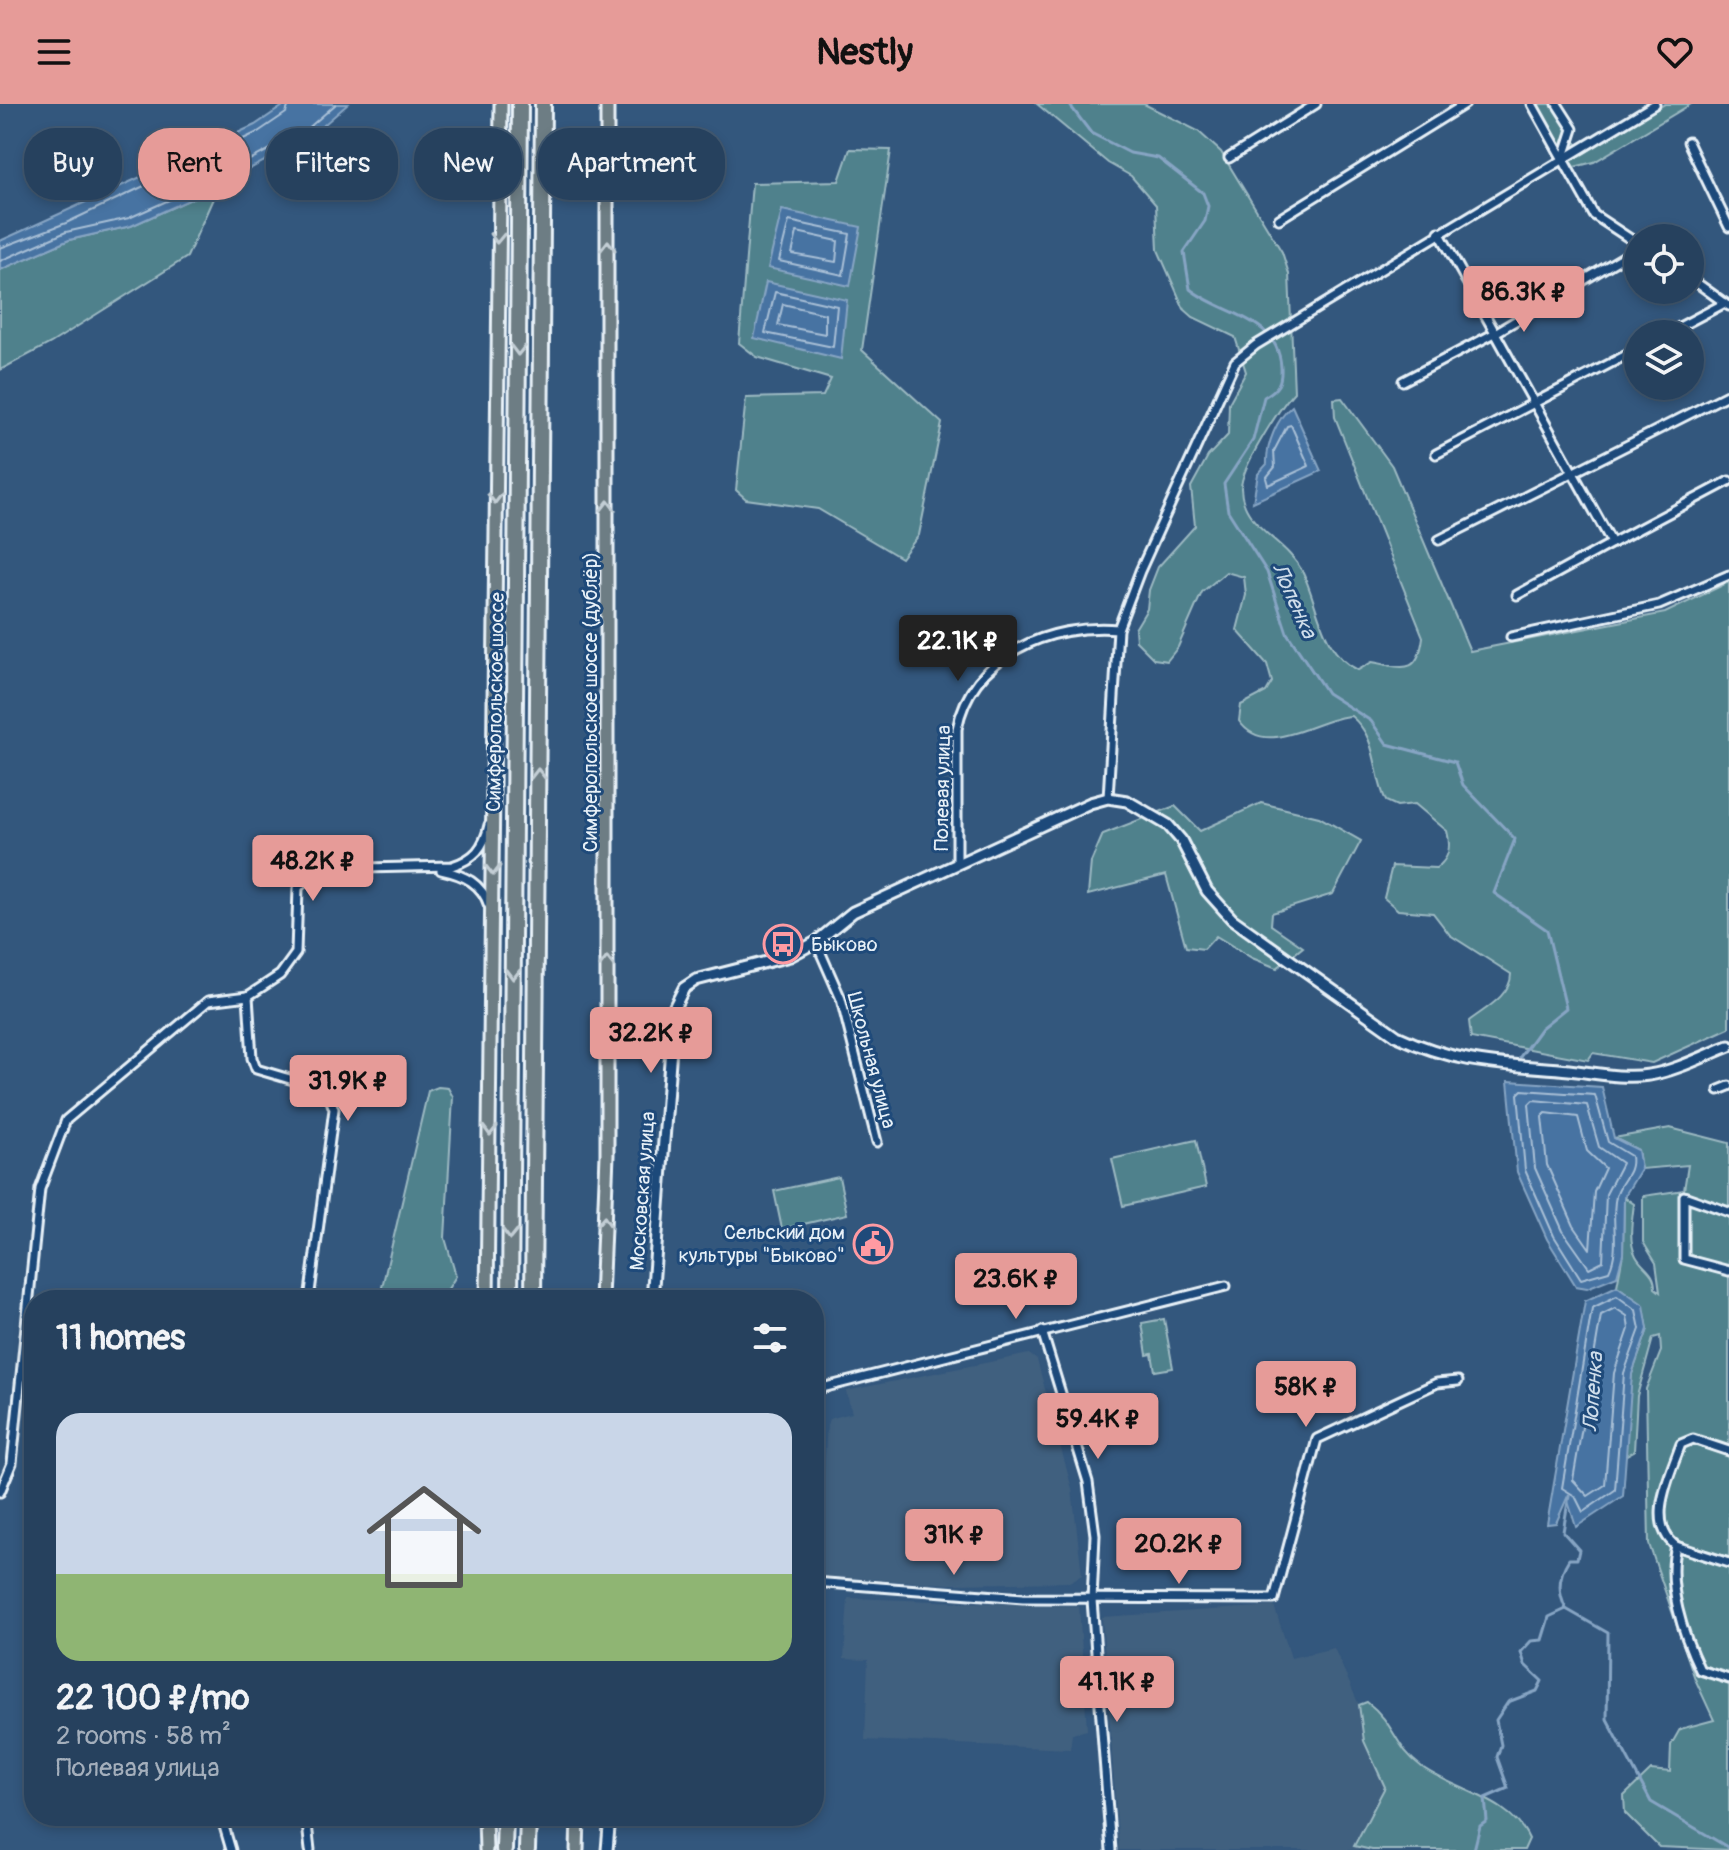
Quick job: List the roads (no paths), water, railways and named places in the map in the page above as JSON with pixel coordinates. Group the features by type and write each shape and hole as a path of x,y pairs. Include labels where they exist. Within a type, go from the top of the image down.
{"highway":[{"name":"Симферопольское шоссе","path":"510,1290 520,104"},
{"path":"533,1290 543,104"},
{"path":"504,1850 505,1826"},
{"path":"527,1850 528,1826"}],"main road":[{"path":"487,1290 501,104"},
{"name":"Симферопольское шоссе (дублёр)","path":"601,1290 607,1155 607,104"},
{"path":"485,1826 486,1850"},
{"path":"577,1850 578,1826"}],"street":[{"path":"1229,158 1316,104"},
{"path":"1279,219 1465,104"},
{"path":"1532,104 1594,215 1624,235"},
{"path":"1557,104 1573,129 1563,160"},
{"path":"1655,104 1439,232 1256,345 1235,362 1118,629 1108,798 1127,801 1168,825 1181,840 1207,891 1232,919 1397,1036 1449,1058 1618,1077 1650,1075 1729,1046"},
{"path":"1688,142 1729,227"},
{"path":"1439,232 1612,543"},
{"path":"1403,381 1495,333 1624,256"},
{"path":"1694,320 1727,304 1704,288"},
{"path":"1436,454 1624,356"},
{"path":"1439,540 1729,394"},
{"path":"1517,595 1729,481"},
{"path":"1511,637 1659,605 1729,575"},
{"name":"Полевая улица","path":"957,864 957,729 961,707 971,692 998,660 1043,637 1085,626 1118,629"},
{"name":"Московская улица","path":"653,1290 669,1055 677,997 696,980 790,956 816,942 853,912 1090,803 1108,798"},
{"path":"30,1290 40,1189 66,1120 208,1001 248,996 280,975 296,953 298,888 308,876 321,869 431,869 468,861 480,850 493,809"},
{"path":"431,869 466,877 478,886 493,923"},
{"name":"Школьная улица","path":"816,942 841,999 877,1142"},
{"path":"248,996 252,1058 256,1069 327,1090 334,1109 310,1290"},
{"path":"1719,1090 1729,1086"},
{"path":"1729,1212 1684,1196 1684,1259 1729,1271"},
{"path":"824,1387 1226,1286"},
{"path":"1042,1331 1088,1482 1095,1535 1092,1600 1111,1850"},
{"path":"0,1492 12,1463 24,1346"},
{"path":"824,1583 1092,1600 1265,1602 1278,1594 1317,1439 1437,1383 1458,1381"},
{"path":"1729,1451 1693,1439 1681,1444 1664,1493 1660,1524 1663,1537 1676,1546 1729,1563"},
{"path":"1676,1546 1670,1569 1691,1651 1700,1670 1729,1679"},
{"path":"224,1826 231,1850"},
{"path":"307,1826 310,1850"},
{"path":"607,1850 609,1826"}],"water":[{"path":"286,104 348,104 320,128 266,128 266,160 250,169 248,128"},
{"path":"138,178 138,200 189,200 131,226 69,240 0,270 0,241 90,200 122,200 122,186"},
{"path":"782,210 861,227 850,286 768,268"},
{"path":"766,282 847,300 841,359 754,338"},
{"path":"1292,406 1321,471 1253,502 1258,474 1267,464 1274,432"},
{"path":"1508,1081 1602,1087 1614,1138 1638,1150 1641,1169 1624,1197 1623,1254 1617,1276 1587,1288 1576,1286 1547,1239 1517,1172"},
{"path":"1617,1286 1644,1305 1648,1329 1632,1374 1623,1496 1576,1527 1567,1498 1556,1523 1547,1524 1585,1301"}],"waterway":[{"name":"Лопенка","path":"1069,104 1091,133 1130,153 1158,158 1203,193 1208,206 1205,221 1184,252 1190,289 1259,327 1278,350 1280,381 1264,397 1253,440 1224,484 1228,511 1267,572 1287,633 1327,693 1371,721 1387,744 1455,762 1463,785 1515,839 1494,893 1547,930 1566,1008 1541,1028 1520,1057"},
{"name":"Лопенка","path":"1474,1850 1480,1826 1487,1821 1485,1798 1508,1788 1497,1757 1501,1745 1496,1720 1508,1702 1537,1691 1542,1681 1525,1665 1521,1652 1531,1641 1542,1640 1549,1617 1566,1609 1560,1590 1561,1578 1569,1559 1577,1559 1579,1550 1563,1532 1569,1495"},
{"path":"1566,1609 1608,1633 1607,1719 1651,1802 1729,1848"}],"place":[{"name":"Быково","path":"783,944"},
{"name":"Сельский дом культуры \"Быково\"","path":"873,1244"}]}
